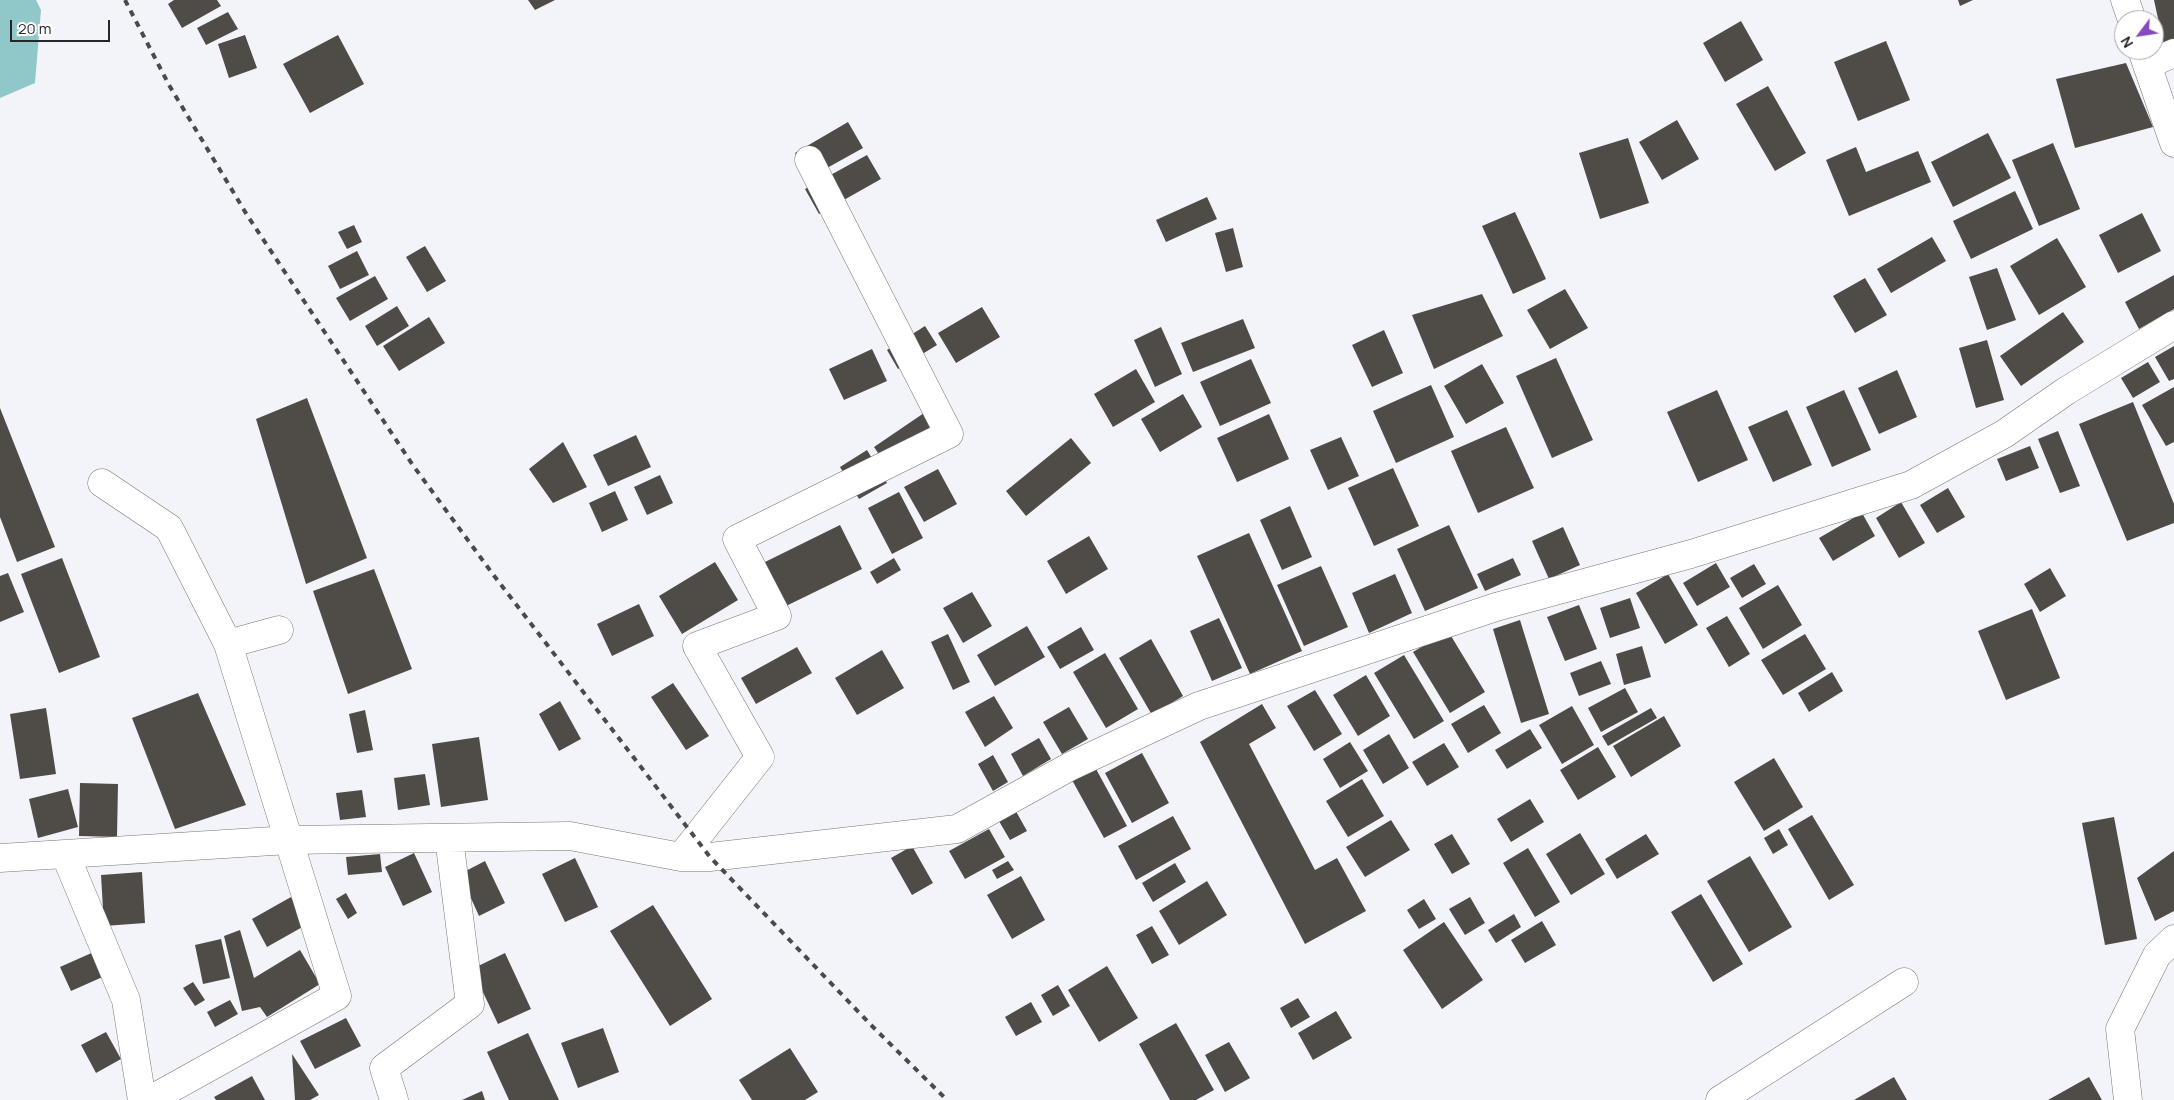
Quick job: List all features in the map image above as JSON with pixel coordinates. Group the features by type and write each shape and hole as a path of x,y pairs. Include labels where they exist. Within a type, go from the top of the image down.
{"street":[{"path":"2146,60 2174,143"},
{"path":"681,857 760,757 696,646 777,616 737,539 949,434 808,160"},
{"path":"0,858 288,840 570,836 681,857 710,857 958,829 1071,766 1199,706 1496,607 1691,554 1911,485 2004,434 2066,391 2174,325"},
{"path":"102,482 169,528 228,644 337,996 150,1100"},
{"path":"228,644 279,630"},
{"path":"394,1100 384,1068 470,1004 450,838"},
{"path":"65,854 126,1000 142,1100"},
{"path":"2128,1100 2120,1029 2157,955 2174,939"},
{"path":"1720,1100 1904,982"}],"water":[{"path":"0,0 36,0 41,10 35,83 0,98"}],"building":[{"path":"174,0 217,0 221,6 182,28 168,4"},
{"path":"528,0 555,0 535,10"},
{"path":"1958,0 1973,0 1960,6"},
{"path":"2154,0 2174,0 2174,44 2164,46 2164,10 2156,10"},
{"path":"228,12 238,29 206,45 197,28"},
{"path":"1741,21 1763,60 1725,82 1703,43"},
{"path":"245,35 257,68 229,78 218,44"},
{"path":"338,35 364,84 310,113 283,64"},
{"path":"1886,41 1910,100 1858,121 1834,62"},
{"path":"2126,63 2153,127 2075,148 2056,79"},
{"path":"1768,86 1806,153 1775,171 1736,104"},
{"path":"1677,120 1699,159 1662,180 1639,142"},
{"path":"848,122 863,148 809,178 795,153"},
{"path":"1988,133 2011,178 1953,207 1931,162"},
{"path":"1628,138 1649,203 1600,219 1579,153"},
{"path":"2053,143 2080,209 2039,226 2012,160"},
{"path":"1856,147 1866,172 1918,151 1931,182 1849,216 1826,160"},
{"path":"867,155 881,179 819,214 805,189"},
{"path":"2015,191 2033,229 1971,259 1953,221"},
{"path":"1207,197 1217,219 1166,242 1156,220"},
{"path":"1515,212 1546,279 1513,294 1482,226"},
{"path":"2142,213 2161,251 2118,273 2099,235"},
{"path":"354,225 362,242 347,249 338,232"},
{"path":"1233,228 1243,267 1226,272 1215,233"},
{"path":"1932,237 1946,261 1891,293 1877,269"},
{"path":"2057,238 2086,287 2039,315 2010,266"},
{"path":"425,246 446,281 427,292 406,257"},
{"path":"357,251 369,275 340,289 328,266"},
{"path":"1997,268 2016,320 1987,330 1969,277"},
{"path":"2174,275 2174,309 2139,329 2125,302"},
{"path":"375,276 388,299 350,321 336,298"},
{"path":"1865,278 1887,315 1855,333 1833,296"},
{"path":"1565,289 1588,328 1550,349 1527,310"},
{"path":"1482,294 1503,336 1434,369 1412,315"},
{"path":"397,306 409,326 377,346 365,326"},
{"path":"982,307 1000,337 956,363 938,333"},
{"path":"2063,312 2084,342 2021,386 2000,356"},
{"path":"429,317 445,343 399,371 383,346"},
{"path":"1243,319 1255,348 1193,372 1181,343"},
{"path":"925,326 937,345 898,369 887,350"},
{"path":"1161,327 1182,374 1155,387 1134,340"},
{"path":"1384,330 1403,373 1372,387 1352,345"},
{"path":"1987,340 2004,400 1976,408 1959,348"},
{"path":"2174,346 2174,379 2169,381 2155,357"},
{"path":"872,349 887,381 844,400 829,369"},
{"path":"1556,358 1593,440 1552,458 1516,376"},
{"path":"1251,359 1271,403 1220,426 1200,382"},
{"path":"2148,362 2160,382 2133,398 2121,378"},
{"path":"1482,364 1504,403 1466,424 1444,386"},
{"path":"1136,369 1155,402 1113,427 1094,394"},
{"path":"1897,370 1917,417 1879,434 1858,388"},
{"path":"1431,385 1454,437 1396,463 1373,411"},
{"path":"2174,387 2174,442 2166,446 2142,405"},
{"path":"1717,390 1748,460 1698,482 1667,412"},
{"path":"1844,390 1871,450 1832,467 1806,407"},
{"path":"1183,394 1202,427 1160,452 1141,419"},
{"path":"307,398 367,558 306,584 256,419"},
{"path":"2133,402 2174,504 2174,523 2127,541 2079,424"},
{"path":"0,408 55,547 17,562 0,517"},
{"path":"1787,410 1812,465 1773,482 1748,427"},
{"path":"924,413 941,437 891,472 874,447"},
{"path":"1269,414 1289,459 1237,482 1217,438"},
{"path":"1506,427 1534,488 1478,513 1451,451"},
{"path":"2058,431 2080,486 2060,493 2038,439"},
{"path":"636,435 651,467 608,486 593,455"},
{"path":"1341,437 1359,476 1328,490 1310,450"},
{"path":"1071,438 1091,463 1026,516 1006,491"},
{"path":"563,442 587,487 553,503 529,469"},
{"path":"2030,446 2039,468 2006,481 1997,459"},
{"path":"867,450 887,483 859,499 840,467"},
{"path":"1393,468 1419,526 1374,546 1348,488"},
{"path":"938,469 957,504 924,522 904,487"},
{"path":"660,475 673,503 647,515 634,487"},
{"path":"1948,488 1965,517 1937,533 1920,505"},
{"path":"615,491 628,520 602,532 589,503"},
{"path":"899,492 923,538 892,554 868,508"},
{"path":"1901,502 1925,543 1899,558 1876,518"},
{"path":"1290,506 1312,557 1282,570 1260,520"},
{"path":"1862,513 1875,536 1833,561 1819,538"},
{"path":"840,525 862,569 786,606 765,562"},
{"path":"1449,525 1478,588 1425,611 1397,549"},
{"path":"1563,527 1580,565 1549,579 1532,541"},
{"path":"1249,533 1302,651 1250,674 1197,556"},
{"path":"1089,536 1108,569 1066,594 1047,561"},
{"path":"62,558 100,657 59,673 21,574"},
{"path":"894,558 901,570 877,584 870,572"},
{"path":"1513,558 1521,575 1485,591 1477,574"},
{"path":"715,562 738,600 682,634 659,596"},
{"path":"1716,563 1730,587 1697,606 1683,583"},
{"path":"1754,564 1766,584 1742,598 1730,578"},
{"path":"1321,566 1348,627 1304,646 1277,585"},
{"path":"2050,568 2066,596 2040,612 2024,584"},
{"path":"374,569 412,669 348,694 313,591"},
{"path":"8,573 24,612 0,622 0,576"},
{"path":"1395,574 1412,613 1369,633 1352,593"},
{"path":"1668,574 1698,625 1665,644 1636,593"},
{"path":"1778,585 1802,625 1763,649 1739,608"},
{"path":"972,592 992,626 963,643 943,608"},
{"path":"1630,598 1640,628 1610,638 1600,608"},
{"path":"639,604 654,636 612,656 597,624"},
{"path":"1579,605 1597,649 1565,661 1547,617"},
{"path":"2032,609 2060,678 2006,700 1978,631"},
{"path":"1727,616 1750,654 1729,667 1706,628"},
{"path":"1219,618 1242,668 1212,681 1190,631"},
{"path":"1520,620 1549,714 1521,723 1493,629"},
{"path":"1027,626 1045,657 995,686 977,655"},
{"path":"1081,627 1094,650 1060,669 1047,647"},
{"path":"1448,631 1485,692 1450,713 1413,652"},
{"path":"948,634 970,682 953,690 931,642"},
{"path":"1805,634 1826,669 1783,695 1761,660"},
{"path":"1151,639 1183,696 1152,715 1119,658"},
{"path":"1642,646 1651,677 1624,685 1616,654"},
{"path":"797,647 812,673 756,704 741,678"},
{"path":"882,650 904,688 857,715 835,678"},
{"path":"1105,653 1138,709 1106,728 1073,672"},
{"path":"1404,655 1444,721 1414,739 1374,673"},
{"path":"1601,661 1611,684 1579,696 1570,673"},
{"path":"1832,672 1843,691 1809,712 1798,693"},
{"path":"1366,675 1390,716 1358,736 1333,695"},
{"path":"673,683 709,736 686,750 651,697"},
{"path":"1625,688 1638,712 1601,732 1588,708"},
{"path":"1315,690 1342,734 1314,751 1287,706"},
{"path":"198,693 246,805 175,829 132,718"},
{"path":"994,696 1013,728 985,747 965,712"},
{"path":"560,701 581,739 559,751 539,714"},
{"path":"1262,704 1276,728 1249,744 1315,870 1337,858 1366,911 1305,944 1200,742"},
{"path":"1484,705 1501,733 1468,753 1451,724"},
{"path":"1572,706 1594,745 1562,764 1539,725"},
{"path":"1069,707 1088,739 1062,754 1043,722"},
{"path":"46,708 56,774 20,779 10,714"},
{"path":"1651,708 1657,718 1608,746 1602,736"},
{"path":"365,710 373,750 357,753 349,714"},
{"path":"1664,716 1681,746 1631,777 1613,746"},
{"path":"1530,729 1542,748 1507,769 1495,750"},
{"path":"1389,734 1409,768 1383,784 1363,750"},
{"path":"479,737 488,800 441,807 432,744"},
{"path":"1039,738 1051,759 1023,776 1011,754"},
{"path":"1350,742 1368,771 1340,788 1323,759"},
{"path":"1444,743 1459,767 1427,786 1412,762"},
{"path":"1598,747 1616,777 1578,800 1560,770"},
{"path":"1142,753 1169,803 1132,823 1105,773"},
{"path":"993,755 1008,782 993,791 978,764"},
{"path":"1774,758 1803,807 1764,831 1734,782"},
{"path":"1095,767 1127,826 1104,838 1072,780"},
{"path":"425,774 430,805 398,810 394,778"},
{"path":"1362,779 1384,816 1348,837 1326,801"},
{"path":"80,783 118,784 117,837 79,836"},
{"path":"68,789 78,827 38,838 29,799"},
{"path":"362,790 366,817 340,820 336,793"},
{"path":"1530,799 1544,822 1511,842 1497,819"},
{"path":"1013,806 1027,831 1010,840 996,816"},
{"path":"1812,815 1854,885 1829,900 1788,829"},
{"path":"1173,816 1191,849 1136,880 1118,846"},
{"path":"2114,817 2137,939 2105,945 2082,823"},
{"path":"1391,820 1410,850 1365,877 1346,847"},
{"path":"989,829 1005,857 965,879 949,851"},
{"path":"1779,829 1788,845 1773,854 1764,838"},
{"path":"1580,833 1605,874 1571,895 1546,854"},
{"path":"1452,834 1470,864 1452,874 1434,844"},
{"path":"1646,834 1659,854 1617,879 1605,859"},
{"path":"912,846 933,883 912,895 891,858"},
{"path":"1528,848 1560,902 1535,917 1503,863"},
{"path":"2174,851 2174,911 2155,921 2137,878"},
{"path":"414,853 432,892 403,906 385,867"},
{"path":"380,854 382,872 348,875 346,857"},
{"path":"1750,856 1792,927 1749,952 1707,881"},
{"path":"575,858 598,907 565,922 542,874"},
{"path":"485,861 505,903 479,916 460,874"},
{"path":"1008,861 1014,870 997,879 992,870"},
{"path":"1175,863 1186,882 1153,902 1142,883"},
{"path":"142,872 145,923 104,926 101,875"},
{"path":"1021,876 1045,920 1012,939 987,895"},
{"path":"1207,881 1227,915 1179,945 1159,911"},
{"path":"346,893 357,913 348,919 336,899"},
{"path":"1701,894 1743,964 1713,982 1671,912"},
{"path":"291,897 306,925 267,947 252,919"},
{"path":"1470,897 1485,923 1465,935 1449,909"},
{"path":"1424,899 1436,919 1419,929 1407,910"},
{"path":"653,905 712,999 670,1026 610,931"},
{"path":"1514,914 1521,927 1496,943 1488,930"},
{"path":"1542,921 1556,945 1525,963 1511,940"},
{"path":"1444,922 1483,980 1442,1009 1403,950"},
{"path":"1152,926 1169,955 1152,964 1136,935"},
{"path":"240,930 254,978 300,950 320,984 267,1017 260,1007 242,1011 224,936"},
{"path":"221,939 230,978 203,984 195,945"},
{"path":"96,951 107,975 71,991 60,967"},
{"path":"505,953 531,1009 498,1024 472,969"},
{"path":"1107,966 1138,1018 1099,1042 1068,990"},
{"path":"193,982 205,1000 195,1006 183,988"},
{"path":"1058,985 1070,1006 1053,1016 1041,995"},
{"path":"1298,998 1310,1017 1291,1028 1280,1008"},
{"path":"230,1000 238,1014 215,1027 207,1012"},
{"path":"1031,1002 1042,1022 1016,1036 1005,1017"},
{"path":"1336,1011 1352,1038 1313,1060 1298,1033"},
{"path":"346,1018 361,1046 315,1069 300,1041"},
{"path":"1176,1023 1214,1090 1196,1100 1170,1100 1139,1044"},
{"path":"603,1028 619,1072 578,1088 561,1043"},
{"path":"106,1032 121,1059 96,1073 81,1045"},
{"path":"528,1033 559,1100 509,1100 487,1052"},
{"path":"1229,1042 1250,1078 1225,1092 1205,1055"},
{"path":"790,1048 818,1092 805,1100 752,1100 739,1080"},
{"path":"292,1054 319,1095 310,1100 295,1100"},
{"path":"252,1076 265,1100 216,1100 214,1097"},
{"path":"1894,1077 1907,1100 1854,1100"},
{"path":"2089,1077 2102,1100 2048,1100"},
{"path":"482,1091 485,1100 462,1100"}],"railway":[{"path":"125,0 169,85 247,215 412,464 492,573 710,857 871,1025 947,1100"}]}
